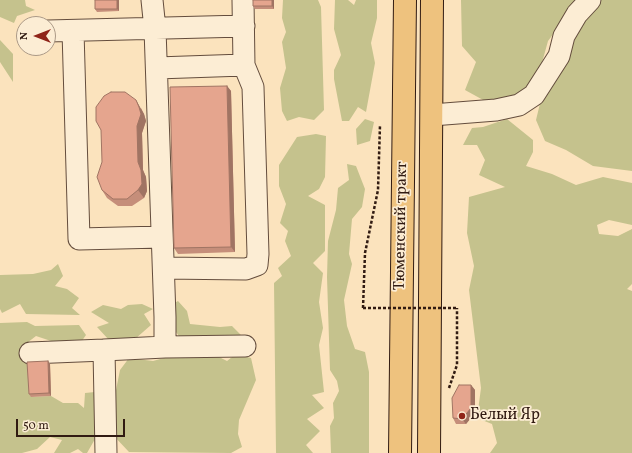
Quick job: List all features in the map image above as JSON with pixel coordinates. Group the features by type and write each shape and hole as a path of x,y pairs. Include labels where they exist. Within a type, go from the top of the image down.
{"main road":[{"name":"Тюменский тракт","path":"400,453 405,0"},
{"name":"Тюменский тракт","path":"429,453 432,0"}],"lane":[{"path":"152,0 157,68 164,268 165,347"},
{"path":"164,268 246,269 257,265 258,254 253,87 244,65 243,0"},
{"path":"432,115 496,110 519,105 534,95 559,56 564,36 577,14 590,0"},
{"path":"56,31 244,26"},
{"path":"73,31 79,239 162,237"},
{"path":"157,68 244,65"},
{"path":"30,353 165,347 245,346"},
{"path":"104,350 106,453"}],"path":[{"path":"380,126 378,190 365,253 363,308 457,308 457,365 449,386 449,394"}],"shaded area":[{"path":"0,0 25,0 26,6 35,10 16,16 14,23 0,17"},
{"path":"283,0 318,0 321,7 324,110 314,120 299,117 287,121 282,111 280,88 286,68 282,42 286,32 282,18"},
{"path":"335,0 348,0 354,5 356,0 377,0 377,18 371,43 375,63 366,112 358,107 349,121 342,121 334,79 334,70 341,55 334,29"},
{"path":"461,0 579,0 548,41 540,70 527,91 506,105 485,101 465,90 476,62 462,46"},
{"path":"599,0 632,0 632,171 593,166 566,150 545,141 536,120 544,87 560,46"},
{"path":"0,40 13,54 13,82 0,62"},
{"path":"365,119 374,122 370,141 357,145 356,129"},
{"path":"507,119 533,140 533,152 526,166 552,174 576,185 603,177 632,183 632,225 609,220 597,225 599,234 618,236 632,229 632,284 627,289 632,291 632,453 490,453 497,443 492,424 477,418 481,388 469,290 474,266 467,233 469,197 505,187 479,175 485,160 477,145 463,145 472,128 483,127"},
{"path":"316,134 326,136 325,177 319,189 308,196 325,205 325,251 313,263 323,273 319,302 323,328 319,345 324,392 312,395 324,408 307,419 320,431 306,445 313,453 276,453 274,283 282,276 278,268 291,256 285,241 288,231 280,223 286,204 279,186 279,165 297,137"},
{"path":"347,164 356,166 365,189 362,207 352,219 349,254 352,264 344,300 347,326 355,349 365,352 369,372 369,453 331,453 330,426 334,418 333,403 339,391 337,381 330,370 327,277 328,241 336,210 338,188 349,180"},
{"path":"58,264 63,276 55,286 67,289 79,298 72,308 80,315 26,314 20,304 2,313 0,309 0,275 33,274 51,270"},
{"path":"178,301 187,311 190,324 220,327 232,326 242,336 181,339 171,325 169,306"},
{"path":"142,304 153,309 144,314 151,325 135,339 109,340 97,327 109,323 91,312 103,305 121,309 128,305"},
{"path":"27,322 35,326 79,325 86,335 79,345 54,342 36,336 23,346 29,359 31,397 51,396 63,403 78,403 84,408 85,393 95,392 95,439 87,453 83,453 78,449 70,453 54,453 62,440 50,437 37,449 22,453 0,453 0,323"},
{"path":"236,354 251,358 256,380 239,420 238,434 242,447 231,453 129,452 113,435 115,395 120,370 129,358 153,361 175,355 219,357 227,361"}],"building":[{"path":"95,0 117,0 117,9 95,9"},
{"path":"253,0 272,0 272,6 253,6"},
{"path":"227,86 231,247 174,248 170,87"},
{"path":"111,92 125,92 136,100 141,114 137,126 138,162 141,170 142,184 138,190 127,199 113,199 102,190 97,177 102,162 101,130 96,121 96,107 104,96"},
{"path":"48,361 49,393 29,394 27,362"},
{"path":"459,385 471,385 471,408 462,419 453,418 452,398"}],"place":[{"name":"Белый Яр","path":"462,416"}]}
